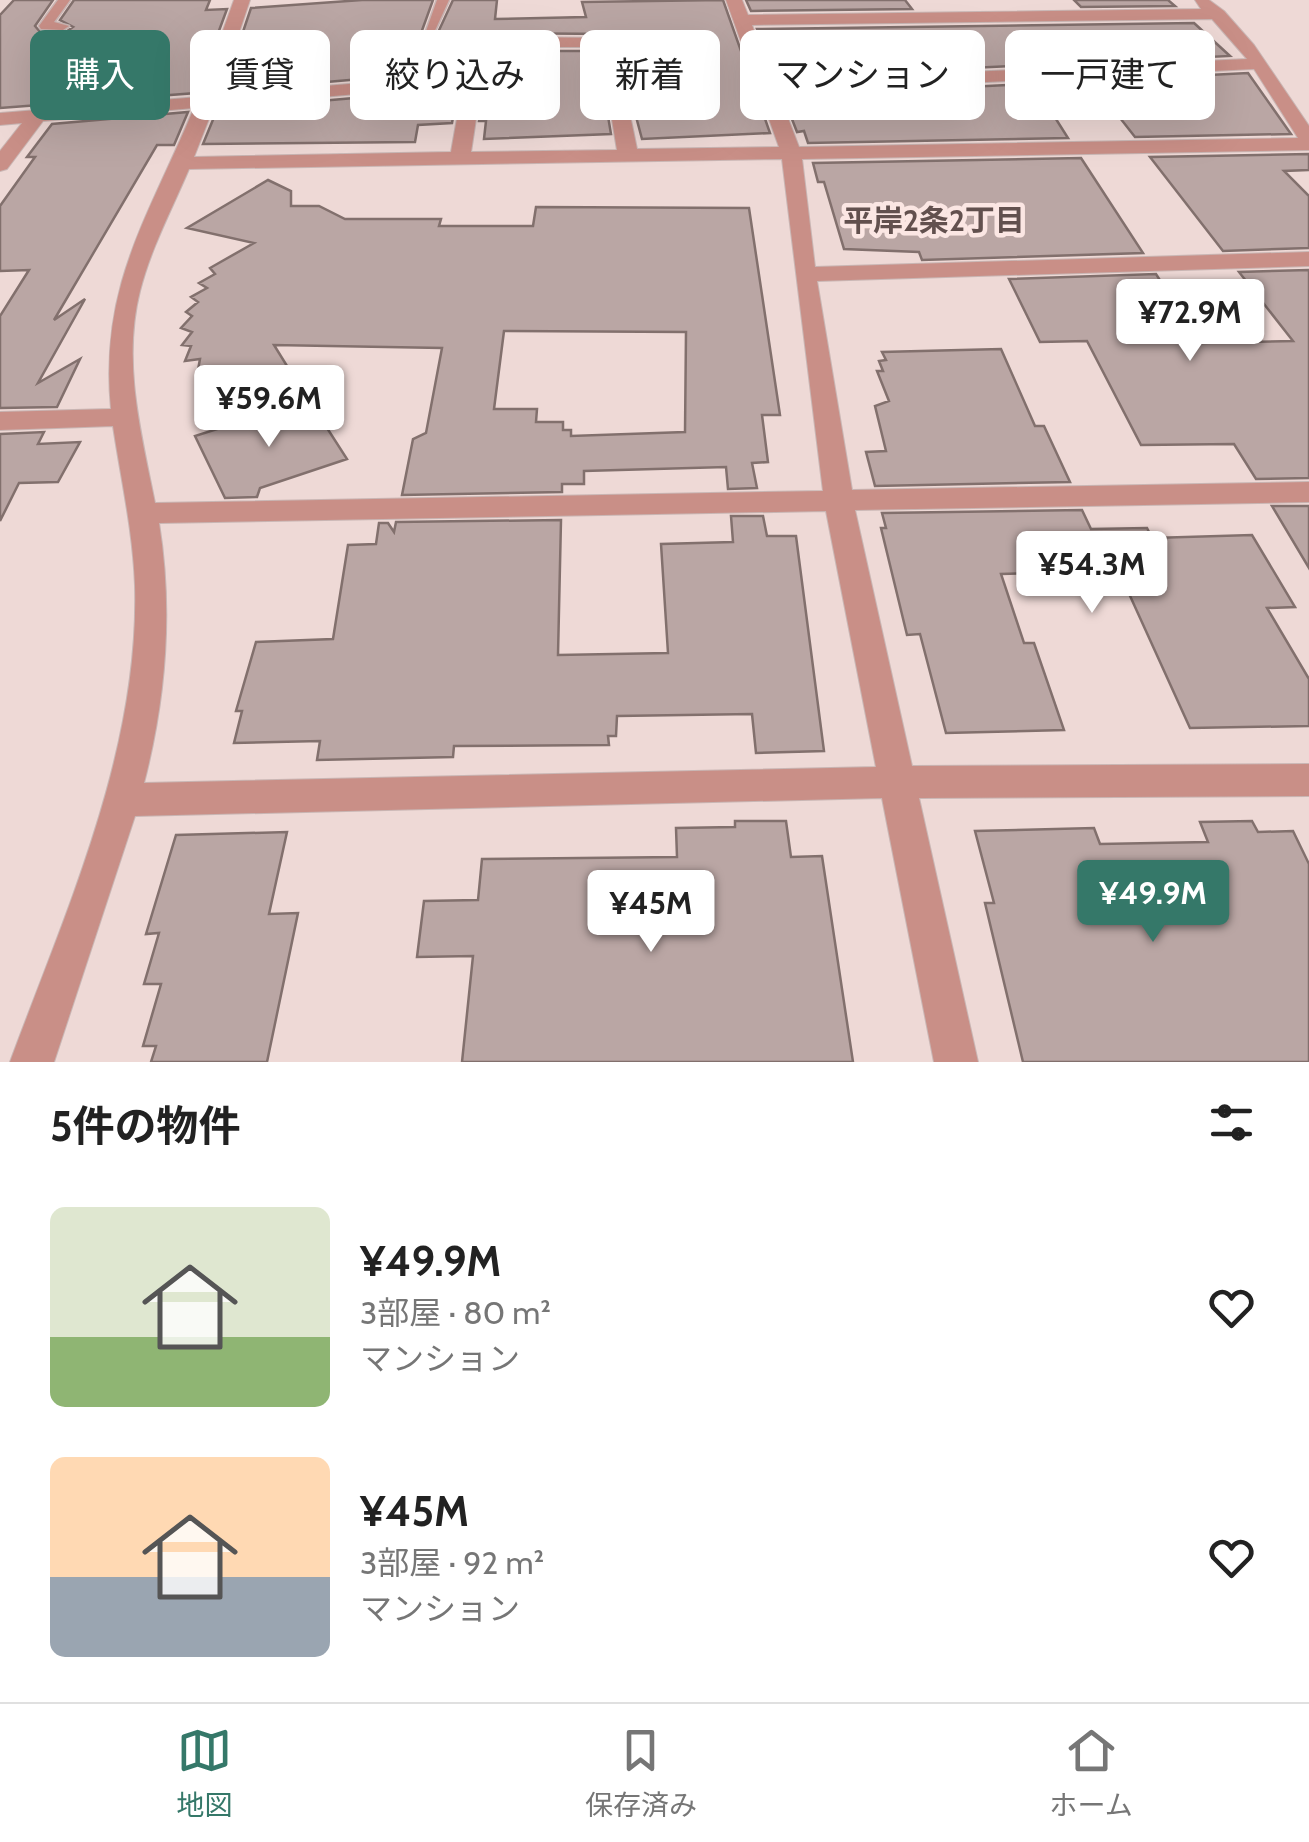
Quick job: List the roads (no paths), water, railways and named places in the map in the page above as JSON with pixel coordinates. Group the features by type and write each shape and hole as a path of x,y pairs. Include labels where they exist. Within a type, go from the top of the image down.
{"street":[{"path":"232,30 242,0"},
{"path":"824,0 834,17"},
{"path":"1200,0 1218,14 1258,64 1309,142"},
{"path":"738,10 834,17 1218,14"},
{"path":"560,42 608,42 628,154"},
{"path":"985,77 1258,64"},
{"path":"0,118 30,116"},
{"path":"0,166 34,120"},
{"path":"32,1062 120,800 148,654 150,588 145,513 120,361 124,307 134,271 199,120"},
{"path":"460,157 466,120"},
{"path":"780,120 791,152 804,274 840,504 956,1062"},
{"path":"181,163 1309,142"},
{"path":"804,274 1309,260"},
{"path":"0,420 128,417"},
{"path":"145,513 840,504 1309,492"},
{"path":"120,800 896,782 1309,780"}],"lane":[{"path":"63,26 45,26 64,0"},
{"path":"430,30 443,0"}],"district":[{"name":"平岸2条2丁目","path":"934,220"}]}
